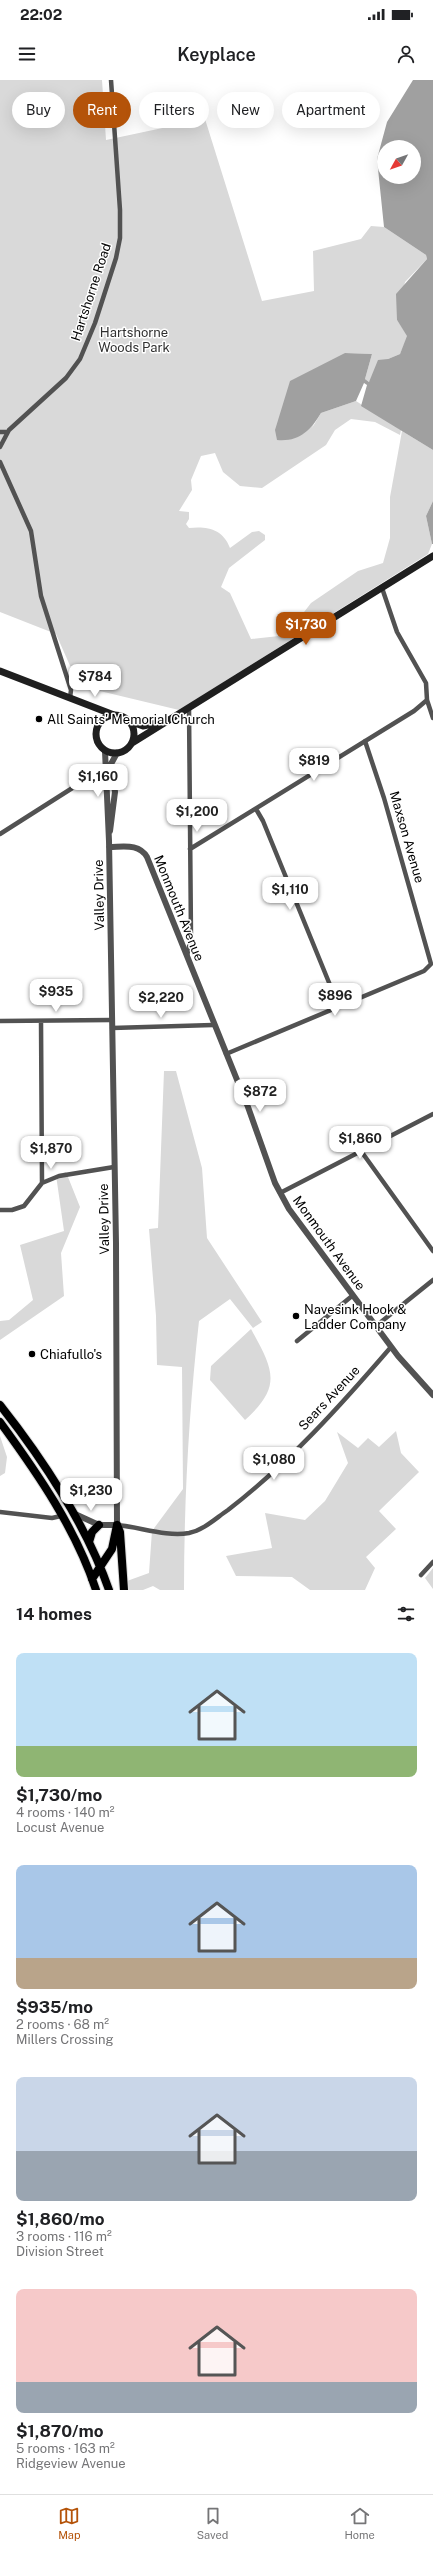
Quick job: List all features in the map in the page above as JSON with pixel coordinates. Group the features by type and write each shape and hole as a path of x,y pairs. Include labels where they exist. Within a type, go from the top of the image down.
{"highway":[{"path":"0,1405 30,1445 71,1511 89,1542 110,1590"},
{"path":"0,1422 34,1470 61,1516 96,1590"},
{"path":"89,1542 92,1532 99,1525"},
{"path":"92,1579 112,1549 117,1525"},
{"path":"117,1525 120,1532 124,1590"}],"main road":[{"path":"70,698 96,713 100,722 96,738 98,745 105,751 117,753 125,750 132,743 433,556"},
{"path":"0,671 143,726 169,720"},
{"path":"100,722 114,715"},
{"path":"128,720 133,730 132,743"}],"street":[{"name":"Hartshorne Road","path":"0,447 8,432 66,378 80,359 116,258 120,238 120,210 111,80"},
{"path":"0,432 8,432"},
{"path":"0,462 31,532 41,596 71,690 70,698"},
{"path":"382,588 397,632 426,683 427,700 433,718"},
{"path":"190,849 414,711 427,700"},
{"path":"187,956 191,937 189,708"},
{"name":"Maxson Avenue","path":"336,1007 424,971 431,964 384,798 365,741"},
{"name":"Valley Drive","path":"105,751 107,766 109,844 112,1028 117,1525"},
{"name":"Valley Drive","path":"109,844 115,792 111,764 117,753"},
{"path":"0,834 107,766"},
{"path":"226,1054 336,1007 330,985 263,821 256,809"},
{"name":"Monmouth Avenue","path":"109,844 134,847 146,854 280,1193 299,1225 352,1296 391,1347 433,1395"},
{"path":"0,1021 111,1020"},
{"path":"41,1021 42,1183"},
{"path":"112,1028 214,1025"},
{"path":"280,1193 433,1114"},
{"path":"361,1151 433,1251"},
{"path":"0,1210 12,1210 24,1206 42,1183 68,1173 114,1167"},
{"path":"376,1326 433,1280"},
{"path":"297,1341 352,1296"},
{"name":"Sears Avenue","path":"71,1511 78,1517 96,1522 99,1525 117,1525 180,1534 193,1532 208,1524 244,1497 299,1447 341,1404 391,1347"},
{"path":"0,1512 57,1518 61,1516"},
{"path":"421,1575 433,1562"}],"green space":[{"name":"Hartshorne Woods Park","path":"0,80 102,80 103,92 73,92 73,128 105,128 106,140 163,128 208,128 262,301 314,291 313,251 361,239 371,226 384,227 426,255 427,259 405,282 397,320 408,336 400,354 388,359 369,382 365,379 372,354 345,353 312,428 321,413 356,401 401,430 400,435 375,422 351,419 335,430 326,445 262,488 240,486 223,472 215,453 201,456 191,480 192,490 179,511 189,512 189,519 186,524 189,528 208,528 214,530 223,537 230,548 252,532 259,531 265,535 265,540 229,568 221,587 230,593 251,639 279,636 301,616 311,603 358,571 383,563 390,538 390,497 402,431 433,450 433,501 426,516 432,544 428,554 179,710 79,686 56,634 0,612"},
{"path":"164,1071 176,1071 202,1168 207,1238 262,1322 253,1328 230,1299 199,1321 192,1388 188,1456 184,1590 160,1590 153,1586 143,1590 127,1590 127,1581 149,1573 152,1531 183,1489 182,1367 157,1365 156,1316 149,1229 158,1228"},
{"path":"66,1172 80,1207 61,1253 64,1296 0,1340 0,1321 9,1320 33,1300 20,1245 64,1231 56,1175"},
{"path":"251,1329 265,1355 269,1366 270,1377 269,1387 265,1397 245,1420 210,1380 211,1366"},
{"path":"396,1431 401,1453 419,1472 379,1511 396,1529 366,1557 375,1568 365,1590 310,1590 292,1577 236,1576 226,1556 272,1548 265,1513 305,1520 325,1501 348,1463 337,1432 358,1448 368,1438 379,1447"},
{"path":"0,1436 7,1457 5,1473 0,1476"},
{"path":"433,1568 433,1589 425,1578"}],"shaded area":[{"path":"413,80 433,80 433,450 361,406 367,385 364,383 356,401 321,413 313,425 298,437 277,440 275,430 290,381 345,353 372,354 365,379 369,382 378,360 388,359 400,354 407,336 397,320 396,294 427,259 426,255 384,227 380,184 421,184 421,140 382,140 387,122"},
{"path":"433,501 433,544 432,544 426,516"}],"place":[{"name":"All Saints' Memorial Church","path":"39,719"},
{"name":"Navesink Hook & Ladder Company","path":"296,1316"},
{"name":"Chiafullo's","path":"32,1354"}]}
